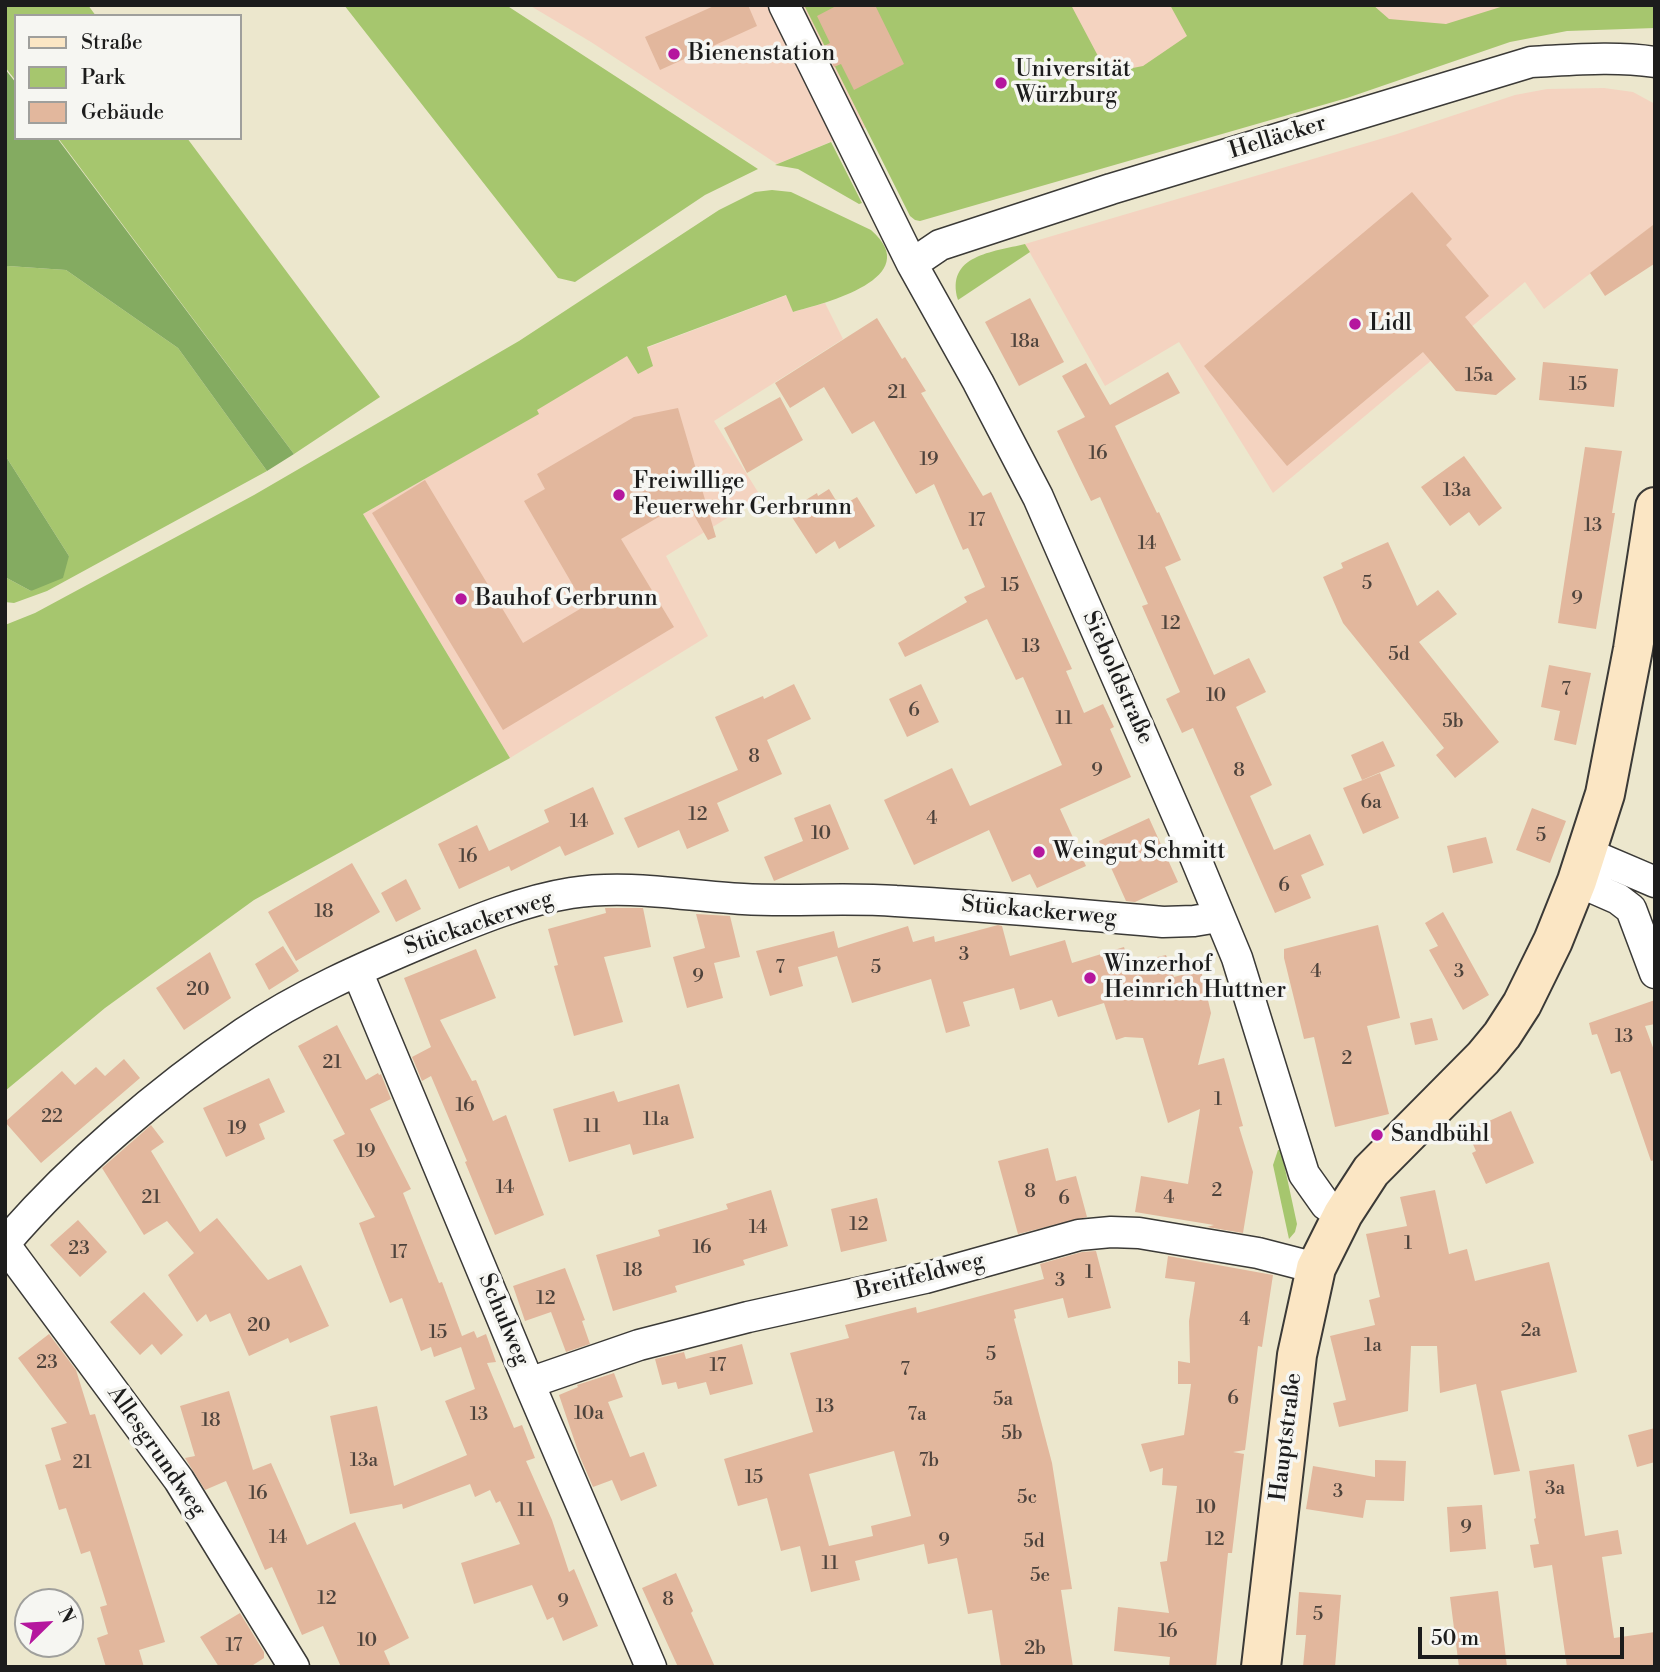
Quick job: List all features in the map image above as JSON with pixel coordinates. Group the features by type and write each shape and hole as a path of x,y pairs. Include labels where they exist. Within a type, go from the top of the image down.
{"street":[{"name":"Sieboldstraße","path":"784,5 912,264 1038,497 1188,839 1237,958 1304,1174 1326,1205 1343,1214"},
{"name":"Helläcker","path":"912,264 940,245 1111,189 1531,62 1608,58 1655,62"},
{"name":"Hauptstraße","path":"1261,1667 1297,1355 1316,1268 1343,1214 1371,1171 1502,1035 1522,1004 1553,942 1582,867 1605,794 1633,649 1655,506"},
{"path":"1582,867 1655,881"},
{"path":"1582,867 1631,909 1655,973"},
{"name":"Stückackerweg","path":"5,1244 39,1204 147,1106 244,1033 291,1004 357,971 459,927 538,900 573,893 621,889 751,900 893,900 1163,922 1218,917"},
{"name":"Schulweg","path":"357,971 651,1667"},
{"name":"Breitfeldweg","path":"529,1383 639,1345 925,1278 1079,1236 1111,1232 1139,1233 1258,1253 1316,1268"},
{"name":"Allesgrundweg","path":"5,1244 179,1480 294,1667"}],"shaded area":[{"name":"Universität Würzburg","path":"529,5 1584,5 874,124 777,164 591,42"},
{"path":"1604,88 1633,92 1655,104 1655,224 1544,309 1525,282 1273,493 1179,342 1105,386 1025,244 1394,135 1515,95 1547,89"},
{"path":"787,295 793,312 825,303 843,339 714,421 761,497 666,556 708,636 510,758 363,514 538,414 536,410 627,355 638,374 646,348"}],"green space":[{"path":"5,5 88,5 95,14 14,14 14,78 5,67"},
{"path":"344,5 506,5 758,169 705,195 575,282 558,278"},
{"name":"Universität Würzburg","path":"804,5 1071,5 1107,73 1143,66 1187,36 1170,5 1373,5 1389,19 1446,24 1507,5 1655,5 1655,28 1567,31 1510,42 1347,98 920,221 910,216"},
{"path":"5,69 14,80 14,140 58,140 294,454 267,471 178,348 66,270 8,266 5,270"},
{"path":"59,140 188,140 380,397 294,454"},
{"path":"831,142 862,203 859,204 798,169 775,165"},
{"path":"755,192 791,192 871,230 885,247 887,262 879,275 865,286 826,302 793,312 786,295 647,347 653,366 638,374 627,356 537,410 539,414 363,514 510,758 254,900 105,1008 5,1091 5,625 35,613 254,495 519,341 719,210"},
{"path":"1025,244 1030,252 958,300 958,273 965,265 986,253"},
{"path":"8,266 66,270 178,348 267,471 47,591 14,603 5,602 5,577 31,591 69,556 5,455 5,270"},
{"path":"5,455 69,556 63,578 31,591 5,577"},
{"path":"1278,1150 1281,1150 1297,1224 1289,1239 1273,1165"}],"building":[{"name":"Bienenstation","path":"716,5 748,5 757,26 660,70 645,37"},
{"path":"838,5 875,5 904,64 854,90 841,64 834,67 824,46 830,43 817,16"},
{"name":"Lidl","path":"1412,192 1452,239 1446,245 1489,296 1465,317 1516,379 1496,395 1456,391 1423,352 1287,466 1204,366"},
{"path":"1653,225 1654,264 1605,296 1590,273"},
{"path":"1030,298 1064,362 1019,386 985,322"},
{"path":"877,318 926,391 921,393 983,496 991,492 1072,669 1066,671 1084,713 1103,704 1114,727 1110,729 1131,777 1060,809 1086,866 1037,888 1030,874 1012,882 989,830 914,865 884,800 952,768 970,806 1062,765 1023,677 1016,680 987,619 905,657 898,643 967,602 964,597 985,587 968,548 963,550 934,484 916,494 874,421 852,434 824,387 790,408 775,383"},
{"path":"1543,362 1618,369 1614,407 1539,400"},
{"path":"1086,363 1110,405 1168,372 1180,393 1115,426 1181,560 1165,567 1214,675 1249,658 1266,692 1236,707 1272,785 1250,796 1274,850 1310,834 1324,865 1301,875 1311,898 1275,913 1193,728 1182,733 1166,699 1180,692 1142,606 1148,604 1100,497 1091,501 1057,431 1085,417 1062,376"},
{"path":"780,397 803,440 747,473 724,428"},
{"path":"678,408 716,537 708,540 686,501 621,539 674,627 503,730 372,513 425,480 523,643 585,606 524,501 545,489 537,474 634,417"},
{"path":"1585,447 1622,451 1596,629 1558,623"},
{"path":"1464,456 1502,508 1479,526 1469,512 1450,526 1421,487"},
{"path":"829,489 840,507 857,497 875,526 839,549 835,541 816,554 788,511 817,493 818,496"},
{"path":"1388,542 1417,606 1438,590 1457,614 1419,642 1499,742 1455,778 1436,755 1444,748 1343,623 1323,577 1343,568 1341,563"},
{"path":"1549,665 1591,673 1576,745 1554,740 1560,711 1541,707"},
{"path":"794,684 811,719 767,740 782,774 717,803 729,831 687,849 679,830 638,848 624,818 738,770 715,717 763,696 764,699"},
{"path":"921,684 939,722 907,737 889,699"},
{"path":"1383,741 1395,766 1362,780 1351,755"},
{"path":"1380,773 1399,818 1363,834 1343,788"},
{"path":"593,787 614,834 565,856 560,846 511,871 509,866 459,889 438,844 477,825 489,851 549,822 544,810"},
{"path":"830,804 849,849 774,881 764,857 803,841 794,818"},
{"path":"1532,808 1566,821 1550,863 1516,850"},
{"path":"1149,818 1178,882 1135,902 1126,901 1099,841"},
{"path":"1486,837 1493,863 1453,873 1447,846"},
{"path":"352,863 380,912 296,961 268,912"},
{"path":"406,879 421,909 396,922 381,893"},
{"path":"605,908 643,908 651,947 604,957 623,1022 574,1036 554,966 558,965 548,929 606,913"},
{"path":"1443,912 1489,995 1463,1010 1429,950 1438,946 1425,923"},
{"path":"696,914 730,916 740,957 714,963 723,998 687,1008 673,957 705,948"},
{"path":"1378,925 1400,1018 1367,1026 1389,1114 1335,1127 1314,1037 1304,1039 1284,949"},
{"path":"908,926 913,942 934,936 935,942 1002,926 1010,956 1065,940 1072,963 1124,947 1129,964 1166,955 1174,977 1201,970 1211,1013 1198,1065 1224,1058 1243,1126 1239,1127 1253,1172 1243,1233 1207,1227 1214,1225 1135,1212 1141,1176 1188,1184 1200,1109 1168,1123 1143,1038 1125,1037 1116,1040 1104,1003 1058,1017 1052,1000 1020,1010 1014,988 963,1002 970,1026 946,1033 931,979 852,1003 837,956 798,967 803,986 770,996 756,951 834,931 838,948"},
{"path":"283,946 299,971 269,990 255,964"},
{"path":"476,949 496,998 440,1020 472,1081 476,1080 493,1121 506,1115 544,1215 495,1235 431,1076 422,1081 412,1057 431,1047 404,978"},
{"path":"210,952 231,998 184,1030 156,988"},
{"path":"1655,1000 1655,1024 1645,1026 1655,1053 1655,1160 1651,1161 1620,1071 1611,1074 1597,1034 1592,1035 1589,1023"},
{"path":"1432,1018 1438,1040 1415,1045 1410,1023"},
{"path":"337,1025 366,1080 381,1074 391,1099 370,1109 411,1189 403,1193 439,1283 442,1282 462,1336 474,1331 477,1338 486,1334 496,1362 487,1363 514,1428 522,1425 535,1458 526,1461 552,1520 569,1572 574,1569 598,1626 563,1641 553,1617 547,1620 532,1585 474,1604 461,1563 520,1544 500,1501 496,1503 490,1490 475,1497 470,1484 403,1509 402,1504 350,1514 330,1416 377,1406 394,1486 467,1455 445,1401 475,1389 461,1347 434,1357 431,1347 421,1351 402,1298 390,1303 359,1223 375,1217 333,1140 345,1134 298,1046"},
{"path":"124,1059 140,1078 41,1163 5,1122 62,1071 75,1085 96,1067 105,1076"},
{"path":"269,1078 285,1112 259,1124 265,1139 226,1157 203,1108"},
{"path":"679,1084 694,1138 633,1155 630,1144 569,1162 553,1109 614,1091 618,1102"},
{"path":"1511,1111 1534,1163 1486,1184 1472,1153 1476,1151 1467,1131"},
{"path":"151,1125 164,1142 151,1151 200,1232 217,1218 268,1280 301,1265 329,1326 290,1343 288,1338 249,1356 230,1313 210,1322 206,1314 197,1322 168,1275 194,1253 167,1221 144,1235 102,1168"},
{"path":"1048,1148 1056,1181 1076,1176 1087,1217 1018,1234 998,1161"},
{"path":"771,1190 788,1246 743,1260 745,1265 675,1286 677,1292 613,1311 596,1255 660,1236 658,1230 728,1209 726,1204"},
{"path":"1435,1190 1449,1254 1467,1249 1475,1281 1549,1262 1577,1372 1501,1391 1520,1471 1494,1475 1476,1384 1440,1393 1437,1346 1411,1346 1408,1411 1339,1427 1333,1403 1346,1400 1330,1336 1375,1325 1369,1300 1380,1297 1366,1234 1407,1226 1400,1197"},
{"path":"877,1198 887,1241 841,1252 831,1209"},
{"path":"78,1220 107,1252 80,1277 50,1245"},
{"path":"1096,1251 1111,1308 1068,1318 1063,1298 1014,1310 1014,1319 1052,1463 1072,1589 1061,1590 1073,1667 1001,1667 992,1610 968,1614 957,1558 928,1564 924,1544 855,1561 860,1580 811,1592 800,1546 781,1551 767,1498 738,1506 724,1459 813,1432 790,1353 849,1338 845,1325 916,1307 917,1313 1044,1279 1040,1264 1082,1252","holes":["894,1451 911,1516 871,1526 873,1536 829,1546 809,1474"]},
{"path":"1168,1256 1273,1275 1262,1347 1258,1346 1245,1450 1233,1452 1244,1454 1232,1553 1228,1553 1216,1667 1169,1667 1170,1657 1114,1651 1118,1607 1169,1613 1160,1562 1167,1561 1177,1486 1162,1485 1163,1468 1150,1472 1141,1444 1184,1435 1187,1415 1191,1384 1178,1384 1178,1361 1190,1363 1189,1321 1195,1282 1165,1278"},
{"path":"565,1268 585,1320 582,1321 590,1344 566,1352 551,1312 525,1321 513,1286"},
{"path":"144,1292 183,1335 161,1355 152,1344 140,1355 110,1322"},
{"path":"49,1334 76,1370 90,1415 95,1414 165,1642 139,1650 144,1667 106,1667 97,1638 108,1634 100,1607 107,1605 90,1551 81,1554 66,1508 59,1510 45,1465 61,1460 51,1428 67,1423 18,1358"},
{"path":"742,1344 753,1384 710,1395 706,1382 678,1389 676,1382 662,1385 655,1359 684,1352 686,1359"},
{"path":"614,1373 623,1397 608,1402 630,1457 644,1452 657,1486 621,1501 612,1480 593,1487 559,1395 578,1387 577,1385"},
{"path":"229,1391 253,1470 271,1463 307,1545 355,1522 409,1638 384,1651 391,1667 341,1667 323,1626 302,1635 272,1567 265,1570 226,1481 205,1490 185,1458 195,1456 180,1406"},
{"path":"1655,1428 1655,1462 1637,1467 1628,1435"},
{"path":"1375,1460 1406,1461 1404,1501 1366,1500 1363,1518 1306,1509 1313,1466 1375,1477"},
{"path":"1574,1464 1585,1536 1618,1530 1622,1554 1602,1557 1614,1638 1655,1632 1655,1667 1567,1667 1552,1565 1534,1568 1530,1545 1539,1544 1529,1471"},
{"path":"1482,1505 1486,1549 1450,1552 1447,1507"},
{"path":"676,1573 715,1667 678,1667 642,1588"},
{"path":"1498,1591 1507,1667 1459,1667 1450,1597"},
{"path":"1299,1592 1341,1595 1335,1667 1303,1667 1306,1635 1296,1635"},
{"path":"240,1613 264,1652 264,1658 250,1667 219,1667 200,1637"}],"place":[{"name":"Bienenstation","path":"674,54"},
{"name":"Universität Würzburg","path":"1001,83"},
{"name":"Lidl","path":"1355,324"},
{"name":"Freiwillige Feuerwehr Gerbrunn","path":"619,495"},
{"name":"Bauhof Gerbrunn","path":"461,599"},
{"name":"Weingut Schmitt","path":"1039,852"},
{"name":"Winzerhof Heinrich Huttner","path":"1090,978"},
{"name":"Sandbühl","path":"1377,1135"}]}
